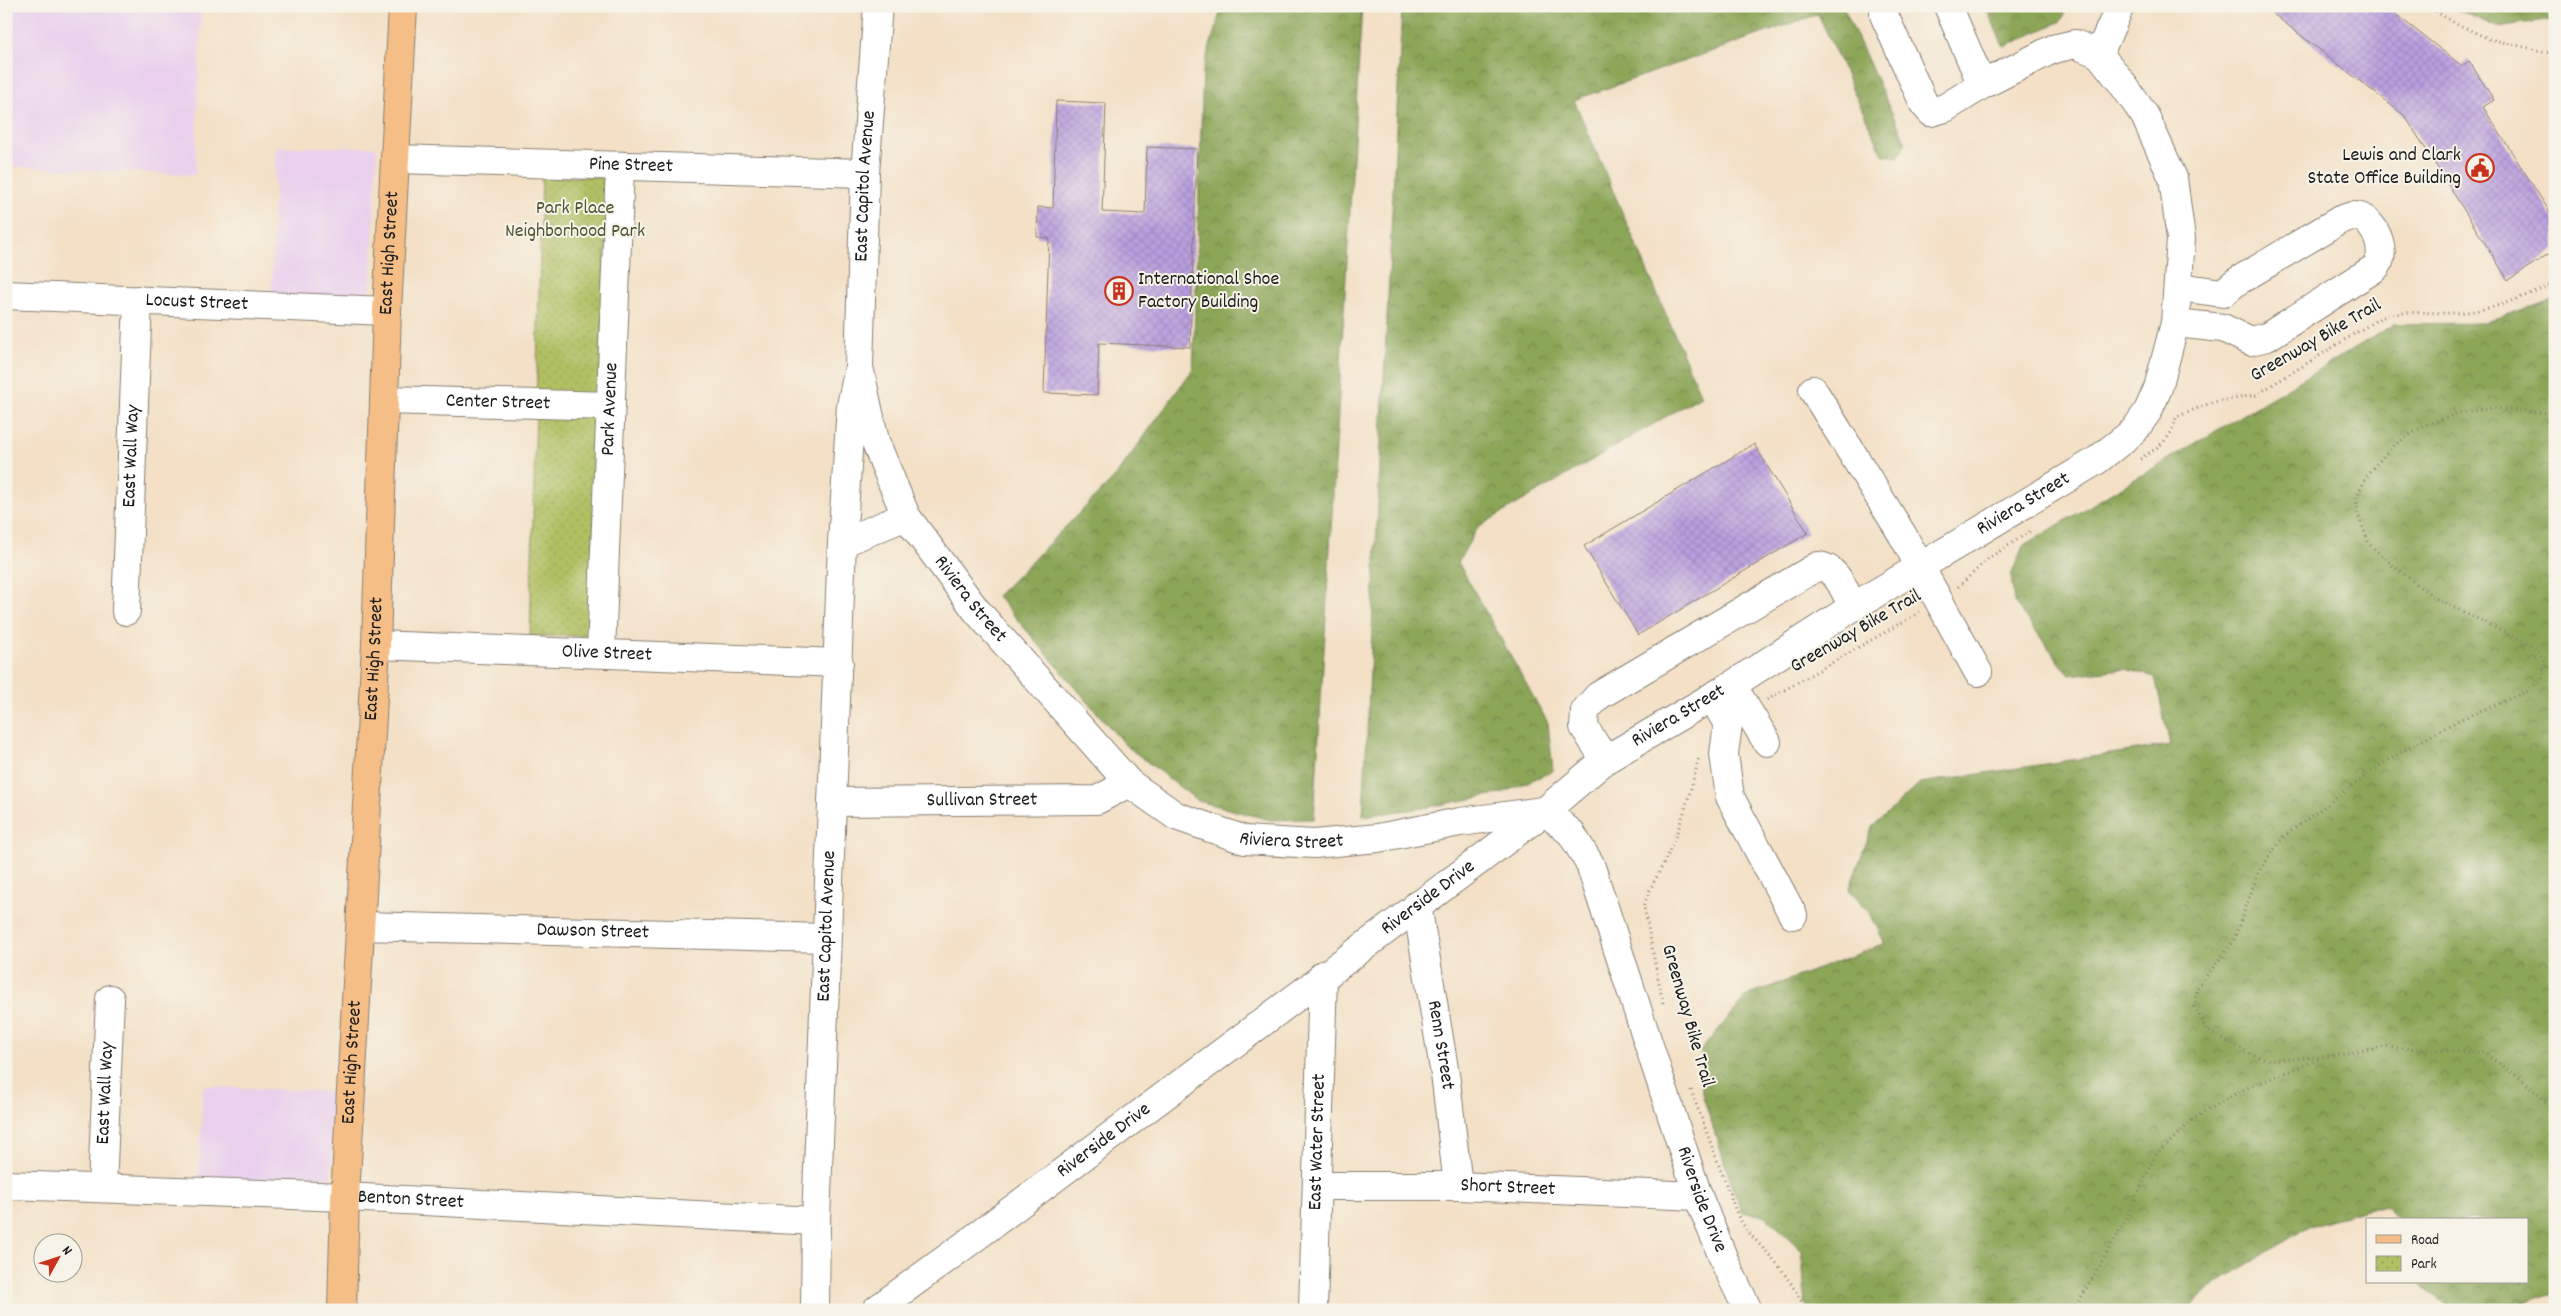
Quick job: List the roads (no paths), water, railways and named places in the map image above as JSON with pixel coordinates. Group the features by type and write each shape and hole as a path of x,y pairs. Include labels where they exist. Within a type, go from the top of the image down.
{"main road":[{"name":"East High Street","path":"342,1310 345,1197 376,645 386,400 387,311 403,6"}],"street":[{"name":"East Capitol Avenue","path":"815,1310 816,1221 826,938 839,663 842,543 851,406 859,367 866,173 878,6"},
{"path":"1884,6 1888,24 1924,104 1931,112 1945,108 1982,85 2053,49 2075,44 2099,54 2120,6"},
{"path":"1948,6 1982,85"},
{"name":"Riviera Street","path":"906,516 976,610 1129,783 1176,816 1245,840 1314,844 1378,838 1460,822 1545,811 1604,760 1722,691 1853,607 2096,461 2134,431 2148,411 2158,388 2175,323 2181,239 2173,178 2145,116 2099,54"},
{"name":"Pine Street","path":"396,158 866,173"},
{"name":"Park Avenue","path":"601,653 620,166"},
{"path":"2175,323 2223,328 2250,341 2267,337 2375,268 2380,262 2381,253 2377,239 2368,223 2359,216 2340,220 2236,282 2223,293 2179,286"},
{"path":"2223,293 2223,328"},
{"name":"Locust Street","path":"6,295 387,311"},
{"name":"East Wall Way","path":"126,611 138,300"},
{"name":"East Capitol Avenue","path":"859,367 875,441 906,516"},
{"path":"1813,390 1920,567 1978,672"},
{"name":"Center Street","path":"386,400 611,406"},
{"path":"842,543 906,516"},
{"path":"1604,760 1584,727 1585,711 1598,696 1818,566 1828,567 1834,573 1853,607"},
{"name":"Olive Street","path":"376,645 839,663"},
{"path":"1722,691 1748,710 1767,742"},
{"path":"1722,691 1728,724 1724,754 1730,797 1794,915"},
{"name":"Sullivan Street","path":"832,802 1097,800 1129,783"},
{"name":"Riverside Drive","path":"876,1310 965,1246 1323,975 1545,811 1571,833 1590,864 1698,1196 1727,1267 1748,1310"},
{"name":"Renn Street","path":"1417,905 1446,1081 1458,1186"},
{"name":"Dawson Street","path":"361,926 826,938"},
{"name":"East Water Street","path":"1313,1310 1323,975"},
{"name":"East Wall Way","path":"102,1188 110,998"},
{"name":"Benton Street","path":"6,1185 345,1197 816,1221"},
{"name":"Short Street","path":"1317,1186 1458,1186 1698,1196"}],"place":[{"name":"Lewis and Clark State Office Building","path":"2480,168"},
{"name":"International Shoe Factory Building","path":"1119,291"}],"park label":[{"name":"Park Place Neighborhood Park","path":"575,220"}]}
